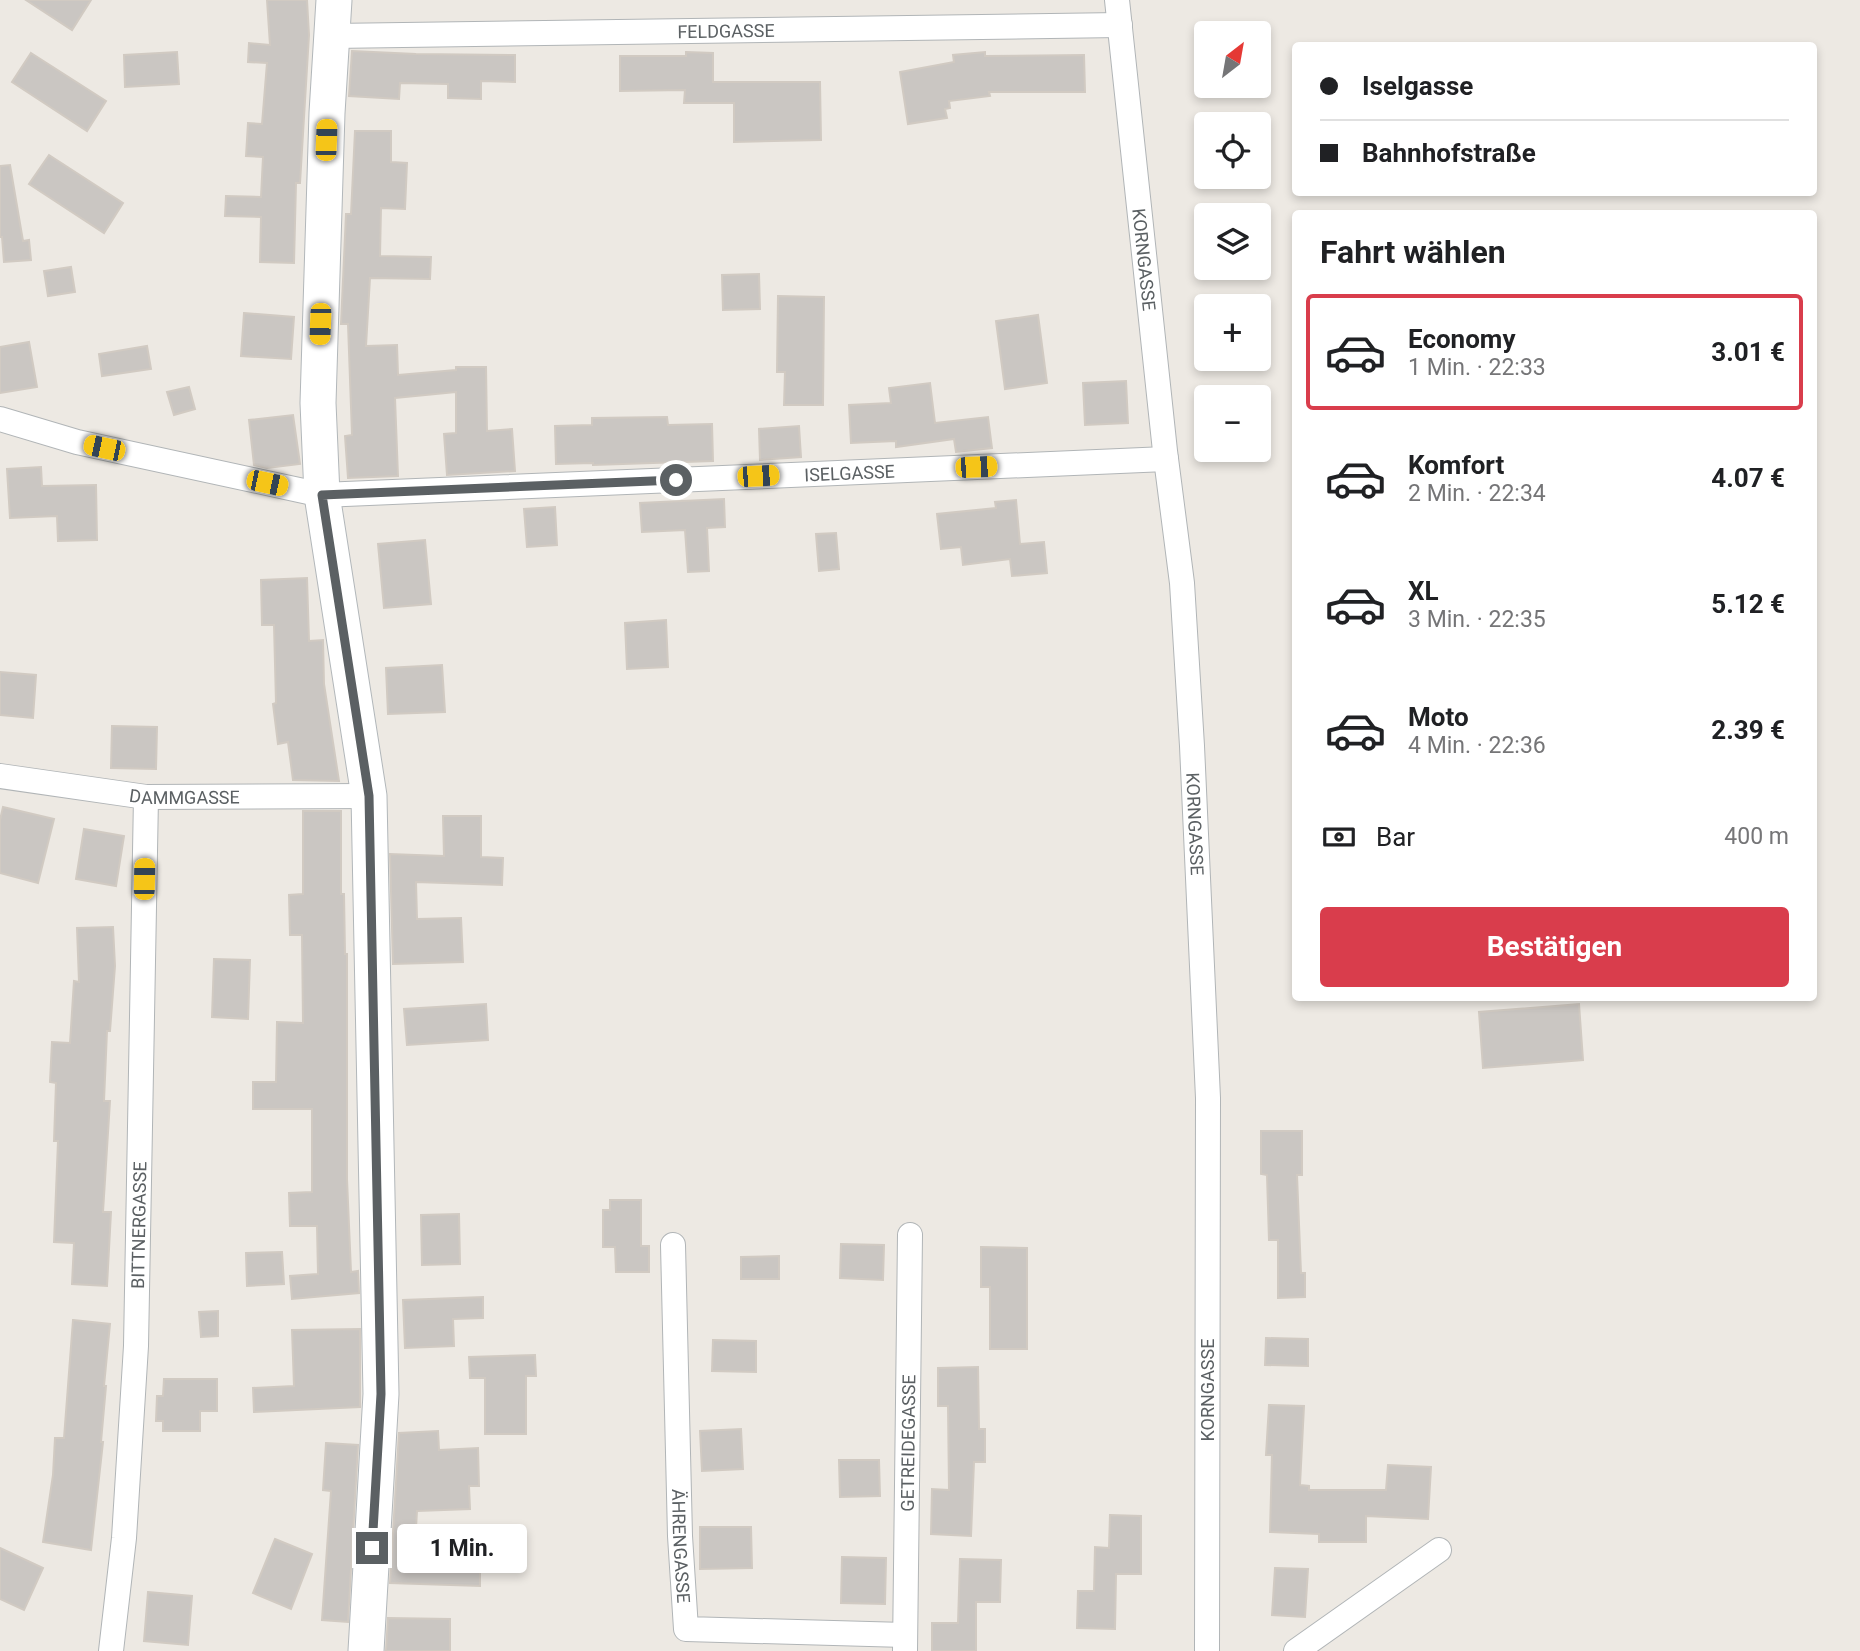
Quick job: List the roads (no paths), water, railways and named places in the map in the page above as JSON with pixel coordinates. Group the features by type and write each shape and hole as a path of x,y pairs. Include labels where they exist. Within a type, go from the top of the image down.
{"street":[{"path":"334,0 327,113 318,403 322,495 369,796 381,1394 366,1651"},
{"name":"KORNGASSE","path":"1117,0 1183,597 1193,760 1208,1098 1207,1651"},
{"name":"FELDGASSE","path":"332,36 1120,25"},
{"name":"ISELGASSE","path":"0,419 77,442 322,495 1166,459"},
{"name":"DAMMGASSE","path":"0,776 146,797 369,796"},
{"name":"BITTNERGASSE","path":"111,1651 124,1538 136,1346 146,797"},
{"name":"GETREIDEGASSE","path":"905,1643 910,1235"},
{"name":"ÄHRENGASSE","path":"673,1245 680,1536 686,1629 905,1643"},
{"path":"1296,1651 1439,1550"}]}
